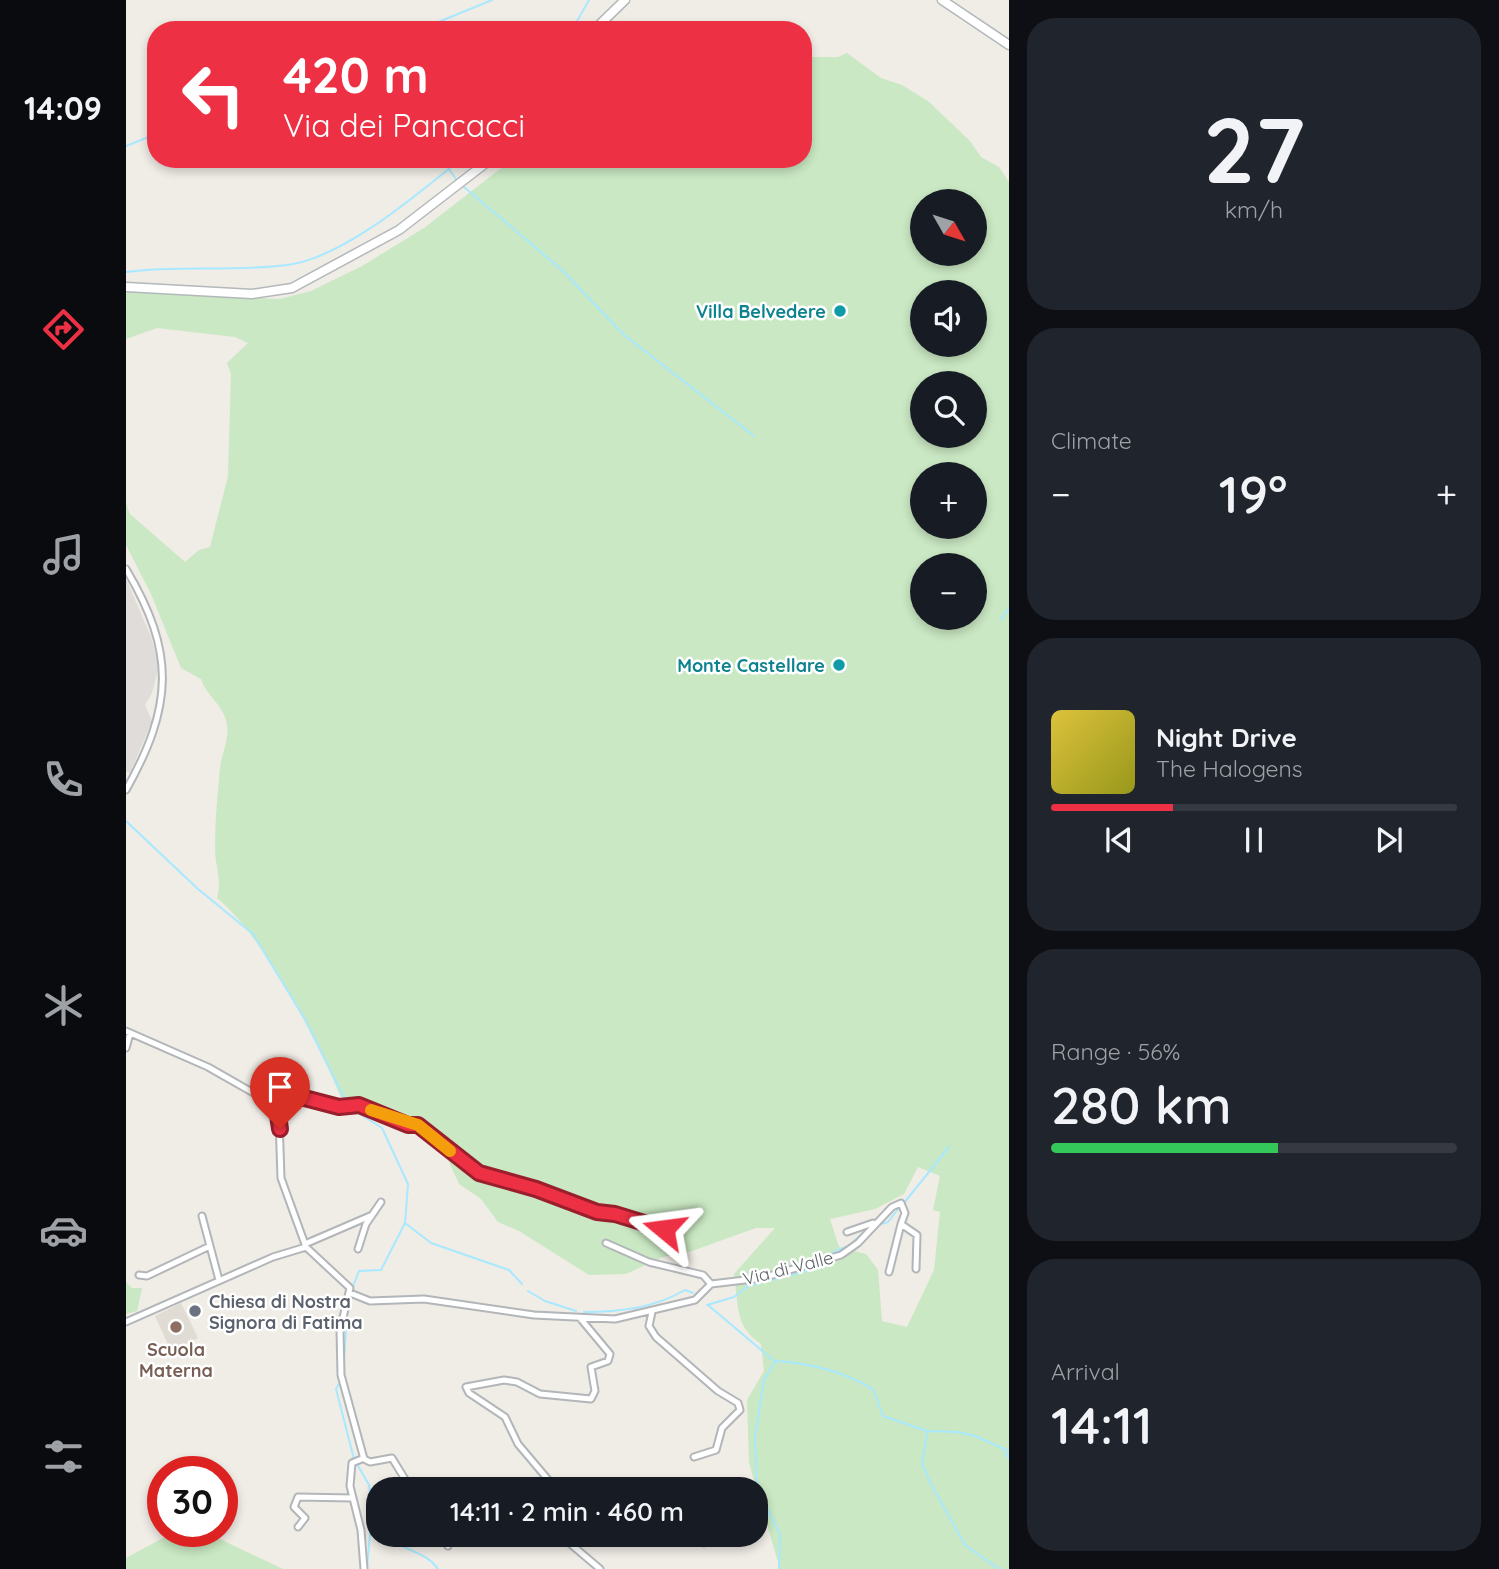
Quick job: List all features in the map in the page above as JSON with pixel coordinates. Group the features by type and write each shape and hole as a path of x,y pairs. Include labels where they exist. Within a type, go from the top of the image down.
{"main road":[{"path":"603,21 625,0"},
{"path":"942,0 1009,45"},
{"path":"126,287 252,294 292,288 399,230 480,168"}],"street":[{"path":"126,569 148,611 160,652 164,685 153,736 126,790"},
{"path":"126,1048 128,1032 208,1067 271,1103 279,1119 281,1178 305,1246 350,1286 353,1295 341,1326 341,1375 362,1459"},
{"path":"271,1103 293,1095 343,1107 352,1104 418,1125 479,1173 536,1189 597,1212 615,1214 664,1229"},
{"path":"358,1249 370,1216 381,1202"},
{"name":"Via di Valle","path":"353,1295 373,1301 450,1302 580,1318 615,1319 695,1300 711,1284 762,1278 825,1261 852,1247 876,1222 901,1203 905,1213 901,1224"},
{"path":"202,1216 219,1280"},
{"path":"126,1322 370,1216"},
{"path":"846,1232 876,1222"},
{"path":"889,1272 901,1224 917,1234 916,1269"},
{"path":"606,1243 649,1262 703,1275 711,1284"},
{"path":"139,1276 147,1276 210,1246"},
{"path":"652,1312 649,1326 656,1337 718,1391 738,1403 740,1410 722,1428 716,1450 694,1457"},
{"path":"546,1477 518,1444 505,1417 469,1393 466,1387 504,1380 517,1382 540,1394 591,1399 595,1391 591,1367 608,1361 610,1354 580,1318"},
{"path":"364,1569 363,1545 350,1486 352,1463 362,1459 370,1462 391,1458 403,1477"},
{"path":"298,1527 304,1518 294,1507 295,1499 353,1498"},
{"path":"574,1547 600,1569"}],"shaded area":[{"path":"126,579 151,637 159,666 152,693 145,705 152,721 130,773 126,771"},
{"name":"Scuola Materna","path":"181,1303 198,1338 171,1351 155,1316"}],"green space":[{"path":"847,53 881,78 902,85 928,101 970,141 981,157 999,167 1009,182 1009,1569 780,1569 768,1528 768,1477 753,1477 749,1463 747,1400 764,1371 761,1344 752,1337 742,1322 734,1274 775,1228 756,1228 689,1252 663,1257 626,1274 589,1275 519,1231 498,1222 481,1199 459,1184 445,1153 416,1121 352,1101 344,1104 290,994 254,939 217,898 219,884 215,828 220,768 226,744 226,720 201,679 181,668 151,594 126,545 126,503 130,514 185,562 199,550 210,547 228,476 231,374 227,363 248,343 235,337 157,328 126,339 126,292 280,299 311,291 362,266 424,228 501,168 812,168 812,57 838,57","holes":["918,1167 940,1176 933,1210 940,1212 934,1270 907,1327 882,1321 878,1270 866,1254 839,1247 830,1219 875,1209 904,1194"]},
{"path":"126,1282 132,1288 142,1288 137,1311 126,1314"},
{"path":"147,1547 237,1547 283,1569 126,1569 126,1558"}],"waterway":[{"path":"441,21 492,0"},
{"path":"577,21 589,0"},
{"path":"126,146 147,138"},
{"path":"126,272 267,267 309,260 356,238 450,168"},
{"path":"449,169 456,179"},
{"path":"464,187 562,270 623,334 754,436"},
{"path":"1001,620 1009,608"},
{"path":"126,821 198,889 253,934 306,1021 346,1102"},
{"path":"349,1107 382,1128 408,1184 405,1223 381,1270 359,1271 352,1289"},
{"path":"904,1203 949,1147"},
{"path":"878,1225 888,1222 898,1209"},
{"path":"405,1223 431,1243 509,1270 522,1284"},
{"path":"834,1252 850,1245 868,1228"},
{"path":"707,1305 734,1297 748,1286 830,1265"},
{"path":"584,1312 636,1308 685,1290 693,1293"},
{"path":"528,1291 545,1301 576,1311"},
{"path":"343,1375 347,1316 352,1295"},
{"path":"708,1305 773,1360"},
{"path":"775,1361 826,1369 850,1377 873,1389 883,1416 927,1431 958,1432 975,1436 1009,1451"},
{"path":"775,1362 764,1380 755,1437 757,1488 780,1534 779,1569"},
{"path":"341,1380 336,1389 354,1459"},
{"path":"927,1433 922,1464 932,1486 965,1545 999,1569"},
{"path":"1004,1452 1009,1458"},
{"path":"357,1464 369,1485 372,1511 367,1569"},
{"path":"404,1547 427,1558 438,1569"}],"slow traffic":[{"path":"371,1110 408,1125 418,1125 450,1151"}],"place":[{"name":"Villa Belvedere","path":"840,311"},
{"name":"Monte Castellare","path":"839,665"},
{"name":"Chiesa di Nostra Signora di Fatima","path":"195,1311"},
{"name":"Scuola Materna","path":"176,1327"}],"route":[{"path":"280,1129 278,1115 271,1103 283,1098 293,1095 339,1107 356,1104 408,1125 418,1125 479,1173 536,1189 597,1212 615,1214 664,1229"}]}
